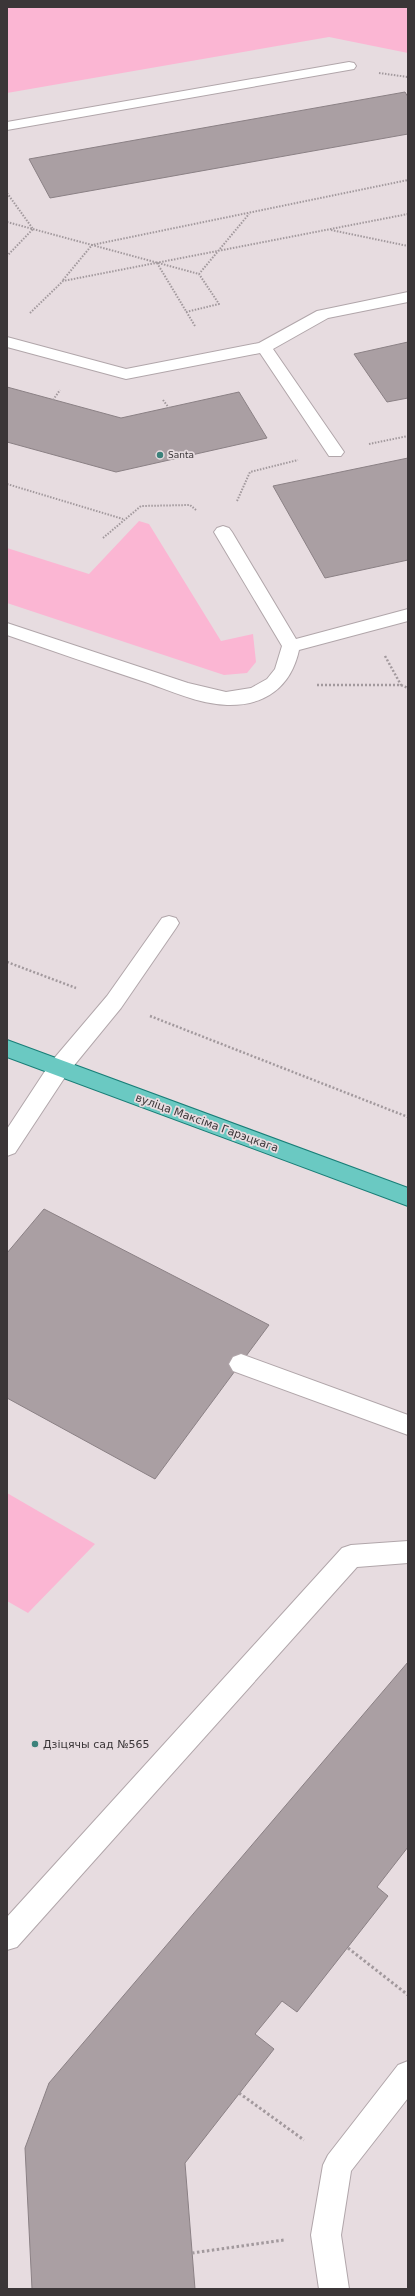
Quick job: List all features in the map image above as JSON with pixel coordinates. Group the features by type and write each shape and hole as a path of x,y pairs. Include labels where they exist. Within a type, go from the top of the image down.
{"main road":[{"name":"вуліца Максіма Гарэцкага","path":"7,1048 408,1197"}],"lane":[{"path":"7,126 349,66"},
{"path":"7,342 126,374 264,347 323,314 408,297"},
{"path":"264,347 335,452"},
{"path":"7,629 191,691 233,698 257,693 274,685 287,666 291,646 223,532"},
{"path":"291,646 408,615"},
{"path":"7,1147 59,1068 114,1002 169,924"},
{"path":"241,1364 408,1425"},
{"path":"7,1937 351,1556 408,1552"},
{"path":"334,2289 326,2235 338,2164 408,2075"}],"path":[{"path":"29,314 63,281 92,245 407,180"},
{"path":"7,193 33,230"},
{"path":"199,274 220,251 249,213"},
{"path":"63,281 408,214"},
{"path":"7,222 199,274 219,304 186,312"},
{"path":"7,256 33,230"},
{"path":"328,230 408,246"},
{"path":"157,263 213,357"},
{"path":"103,538 142,506 190,505 223,532 250,472 408,436"},
{"path":"7,484 124,520"},
{"path":"274,685 401,685 408,688"},
{"path":"7,962 114,1002 408,1117"},
{"path":"348,1948 408,1995"},
{"path":"239,2093 338,2164"},
{"path":"192,2253 326,2235"}],"shaded area":[{"path":"7,7 408,7 408,53 329,37 7,93"},
{"path":"139,521 149,524 221,641 253,634 256,662 247,673 224,675 7,603 7,548 89,574"},
{"path":"7,1493 95,1544 28,1613 7,1601"}],"building":[{"path":"405,92 408,97 408,134 50,198 29,159"},
{"path":"408,342 408,398 387,402 354,354"},
{"path":"7,387 121,418 239,392 267,438 116,472 7,442"},
{"path":"408,458 408,560 325,578 273,486"},
{"path":"44,1209 269,1325 155,1479 7,1398 7,1253"},
{"path":"408,1662 408,1847 377,1887 388,1896 297,2012 282,2001 255,2034 274,2049 185,2163 195,2289 32,2289 25,2148 49,2083"}],"place":[{"name":"Santa","path":"160,455"},
{"name":"Дзіцячы сад №565","path":"35,1744"}]}
